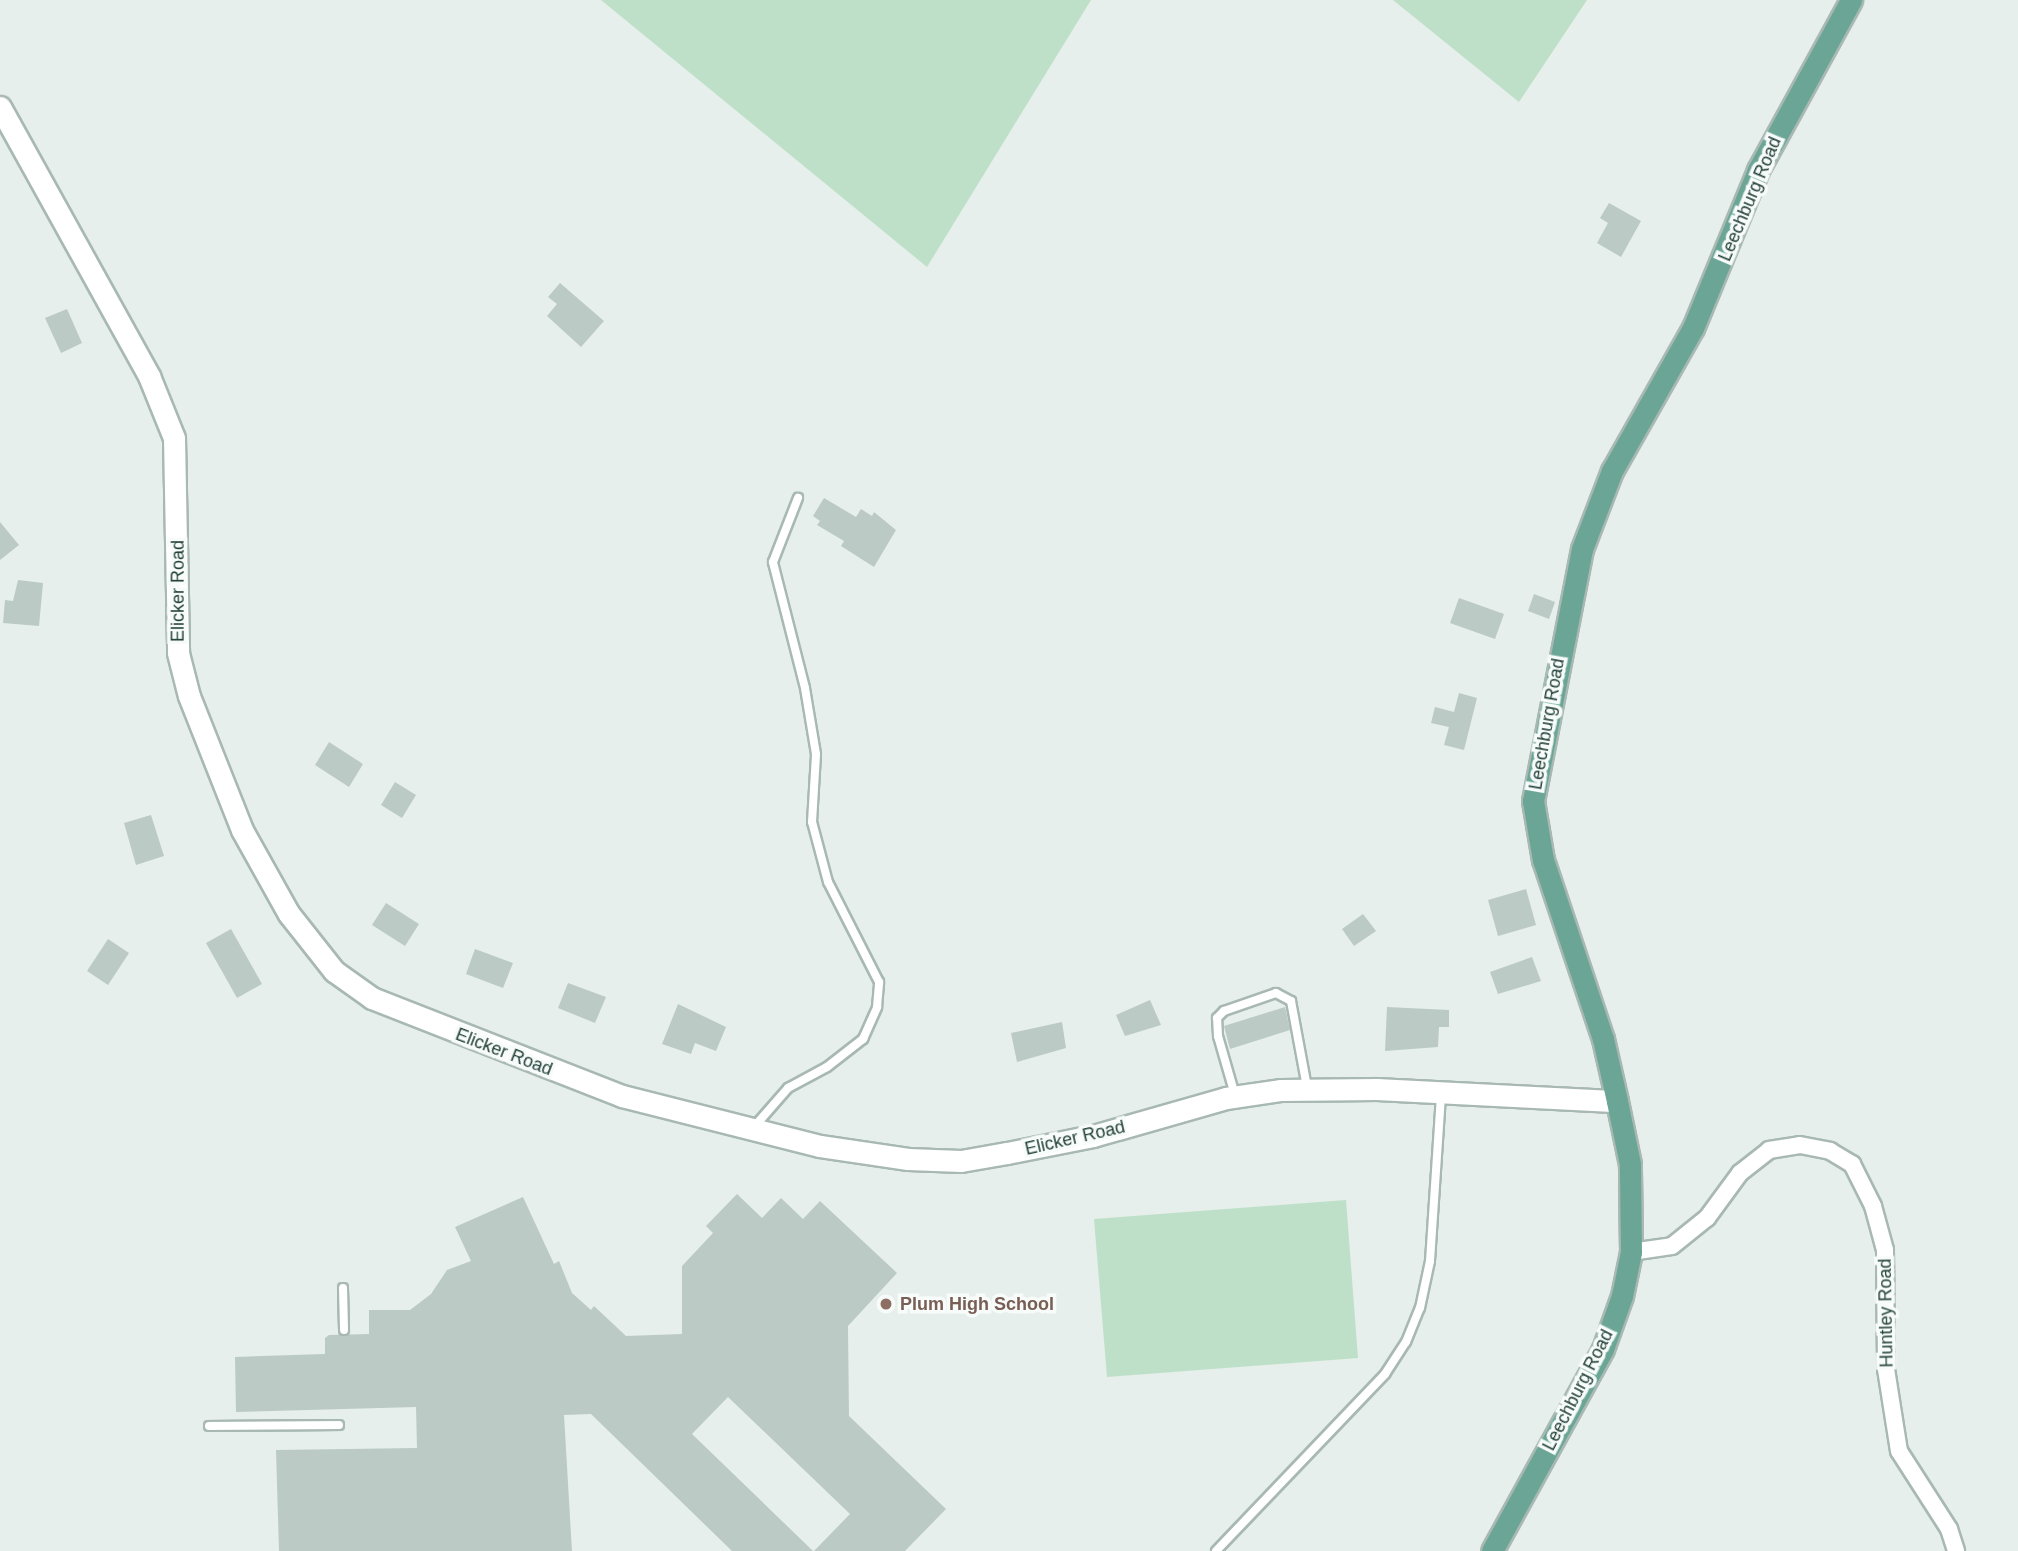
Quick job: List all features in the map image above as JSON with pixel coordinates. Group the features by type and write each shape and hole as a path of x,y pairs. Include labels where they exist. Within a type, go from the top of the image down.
{"main road":[{"name":"Leechburg Road","path":"1492,1551 1603,1349 1622,1296 1631,1252 1630,1164 1603,1039 1544,860 1533,801 1582,549 1612,471 1693,328 1758,170 1852,0"}],"street":[{"name":"Elicker Road","path":"0,107 149,376 174,438 178,653 190,696 242,830 289,914 334,971 372,999 622,1096 820,1146 961,1161 1093,1136 1236,1097 1307,1090 1441,1092 1616,1101"},
{"name":"Huntley Road","path":"1631,1252 1672,1246 1707,1218 1740,1173 1769,1150 1800,1145 1830,1151 1852,1164 1874,1206 1885,1250 1886,1368 1899,1451 1949,1529 1956,1551"}],"lane":[{"path":"752,1129 788,1088 827,1067 863,1039 877,1007 878,982 828,882 812,822 816,754 805,688 773,562 798,498"},
{"path":"1236,1097 1217,1035 1217,1018 1224,1011 1276,993 1291,1001 1307,1090"},
{"path":"1216,1551 1385,1374 1406,1342 1420,1308 1430,1261 1441,1092"},
{"path":"343,1288 344,1330"},
{"path":"209,1426 339,1425"}],"green space":[{"path":"601,0 1091,0 927,267"},
{"path":"1393,0 1587,0 1519,102"},
{"path":"1346,1200 1358,1358 1107,1377 1094,1219"}],"building":[{"path":"1609,203 1641,221 1621,257 1597,243 1608,223 1600,218"},
{"path":"560,283 604,321 581,347 547,316 557,304 548,297"},
{"path":"67,309 82,343 61,353 45,318"},
{"path":"824,498 856,517 861,509 872,516 874,512 896,530 874,567 841,546 844,541 817,525 820,521 813,516"},
{"path":"0,522 19,545 0,560"},
{"path":"18,580 43,583 39,626 3,623 5,600 13,601"},
{"path":"1534,594 1555,602 1549,619 1528,611"},
{"path":"1459,598 1504,614 1495,639 1450,623"},
{"path":"1459,693 1477,698 1464,750 1444,745 1449,727 1431,723 1435,707 1454,712"},
{"path":"329,742 363,764 349,787 315,765"},
{"path":"395,782 416,795 402,818 381,805"},
{"path":"151,815 164,856 136,865 124,823"},
{"path":"1526,889 1536,925 1498,936 1488,900"},
{"path":"386,903 419,924 405,946 372,925"},
{"path":"1363,914 1376,931 1354,946 1342,929"},
{"path":"231,929 262,984 237,998 206,943"},
{"path":"108,939 129,953 108,985 87,971"},
{"path":"475,949 513,963 503,988 466,974"},
{"path":"1532,957 1541,981 1498,994 1490,972"},
{"path":"568,983 606,997 595,1023 558,1008"},
{"path":"1150,1000 1161,1025 1125,1036 1116,1015"},
{"path":"678,1004 726,1027 716,1051 695,1043 691,1054 662,1044"},
{"path":"1285,1007 1290,1030 1230,1049 1224,1026"},
{"path":"1387,1007 1449,1010 1449,1027 1439,1027 1438,1047 1385,1051"},
{"path":"1062,1022 1066,1048 1017,1062 1011,1033"},
{"path":"737,1194 762,1218 781,1198 803,1219 820,1201 897,1273 848,1326 849,1416 946,1509 905,1551 814,1551 850,1514 728,1397 692,1434 813,1551 732,1551 591,1414 564,1415 572,1551 279,1551 276,1450 417,1448 416,1407 236,1412 235,1357 325,1354 325,1338 329,1335 369,1334 369,1310 410,1310 431,1294 447,1270 471,1261 455,1227 523,1197 554,1264 559,1261 572,1293 591,1310 594,1306 626,1336 682,1334 682,1266 713,1233 706,1226"}],"place":[{"name":"Plum High School","path":"886,1304"}]}
